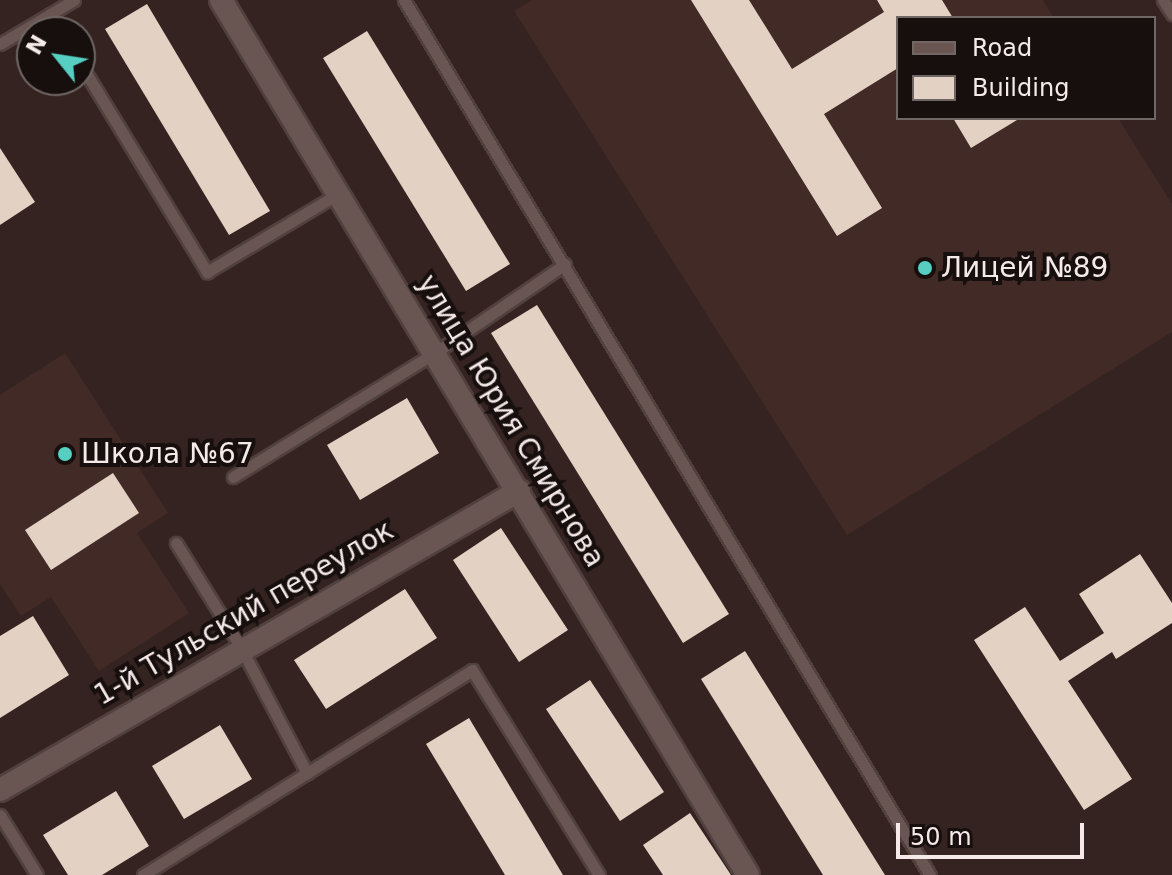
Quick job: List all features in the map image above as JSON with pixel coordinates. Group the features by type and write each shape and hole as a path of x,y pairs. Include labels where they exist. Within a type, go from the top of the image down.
{"street":[{"name":"улица Юрия Смирнова","path":"221,0 436,352 748,875"},
{"name":"1-й Тульский переулок","path":"0,790 240,646 519,491"}],"lane":[{"path":"0,44 74,0"},
{"path":"404,0 930,875"},
{"path":"1163,0 1172,14"},
{"path":"96,89 207,272 338,194"},
{"path":"233,477 436,352 565,264"},
{"path":"176,543 240,646 307,773"},
{"path":"143,875 472,670 599,875"},
{"path":"0,815 37,875"}],"shaded area":[{"name":"Лицей №89","path":"532,0 1043,0 1053,16 896,16 896,120 1119,120 1172,204 1172,332 847,535 514,11"},
{"name":"Школа №67","path":"65,353 168,513 137,533 189,613 99,671 51,597 21,616 0,584 0,395"}],"building":[{"path":"691,0 749,0 792,69 884,12 877,0 942,0 952,16 896,16 896,69 824,114 882,208 837,236"},
{"path":"147,4 270,211 229,235 105,29"},
{"path":"367,31 510,264 466,291 323,58"},
{"path":"954,120 1017,120 971,148"},
{"path":"0,148 35,202 0,225"},
{"path":"537,305 729,614 683,643 491,333"},
{"path":"407,398 439,453 360,500 327,445"},
{"path":"113,473 139,513 51,570 25,530"},
{"path":"501,528 568,630 519,662 453,560"},
{"path":"1140,554 1172,603 1172,623 1116,659 1112,652 1068,681 1132,779 1084,810 974,640 1025,607 1060,661 1104,633 1079,594"},
{"path":"405,589 437,638 326,709 294,660"},
{"path":"33,616 69,675 0,718 0,636"},
{"path":"745,651 885,875 823,875 701,679"},
{"path":"590,680 664,792 620,821 546,709"},
{"path":"469,718 563,875 505,875 426,744"},
{"path":"220,725 252,779 184,819 152,766"},
{"path":"116,791 149,846 102,875 68,875 43,835"},
{"path":"690,813 731,875 663,875 643,845"}],"place":[{"name":"Лицей №89","path":"925,268"},
{"name":"Школа №67","path":"65,454"}]}
